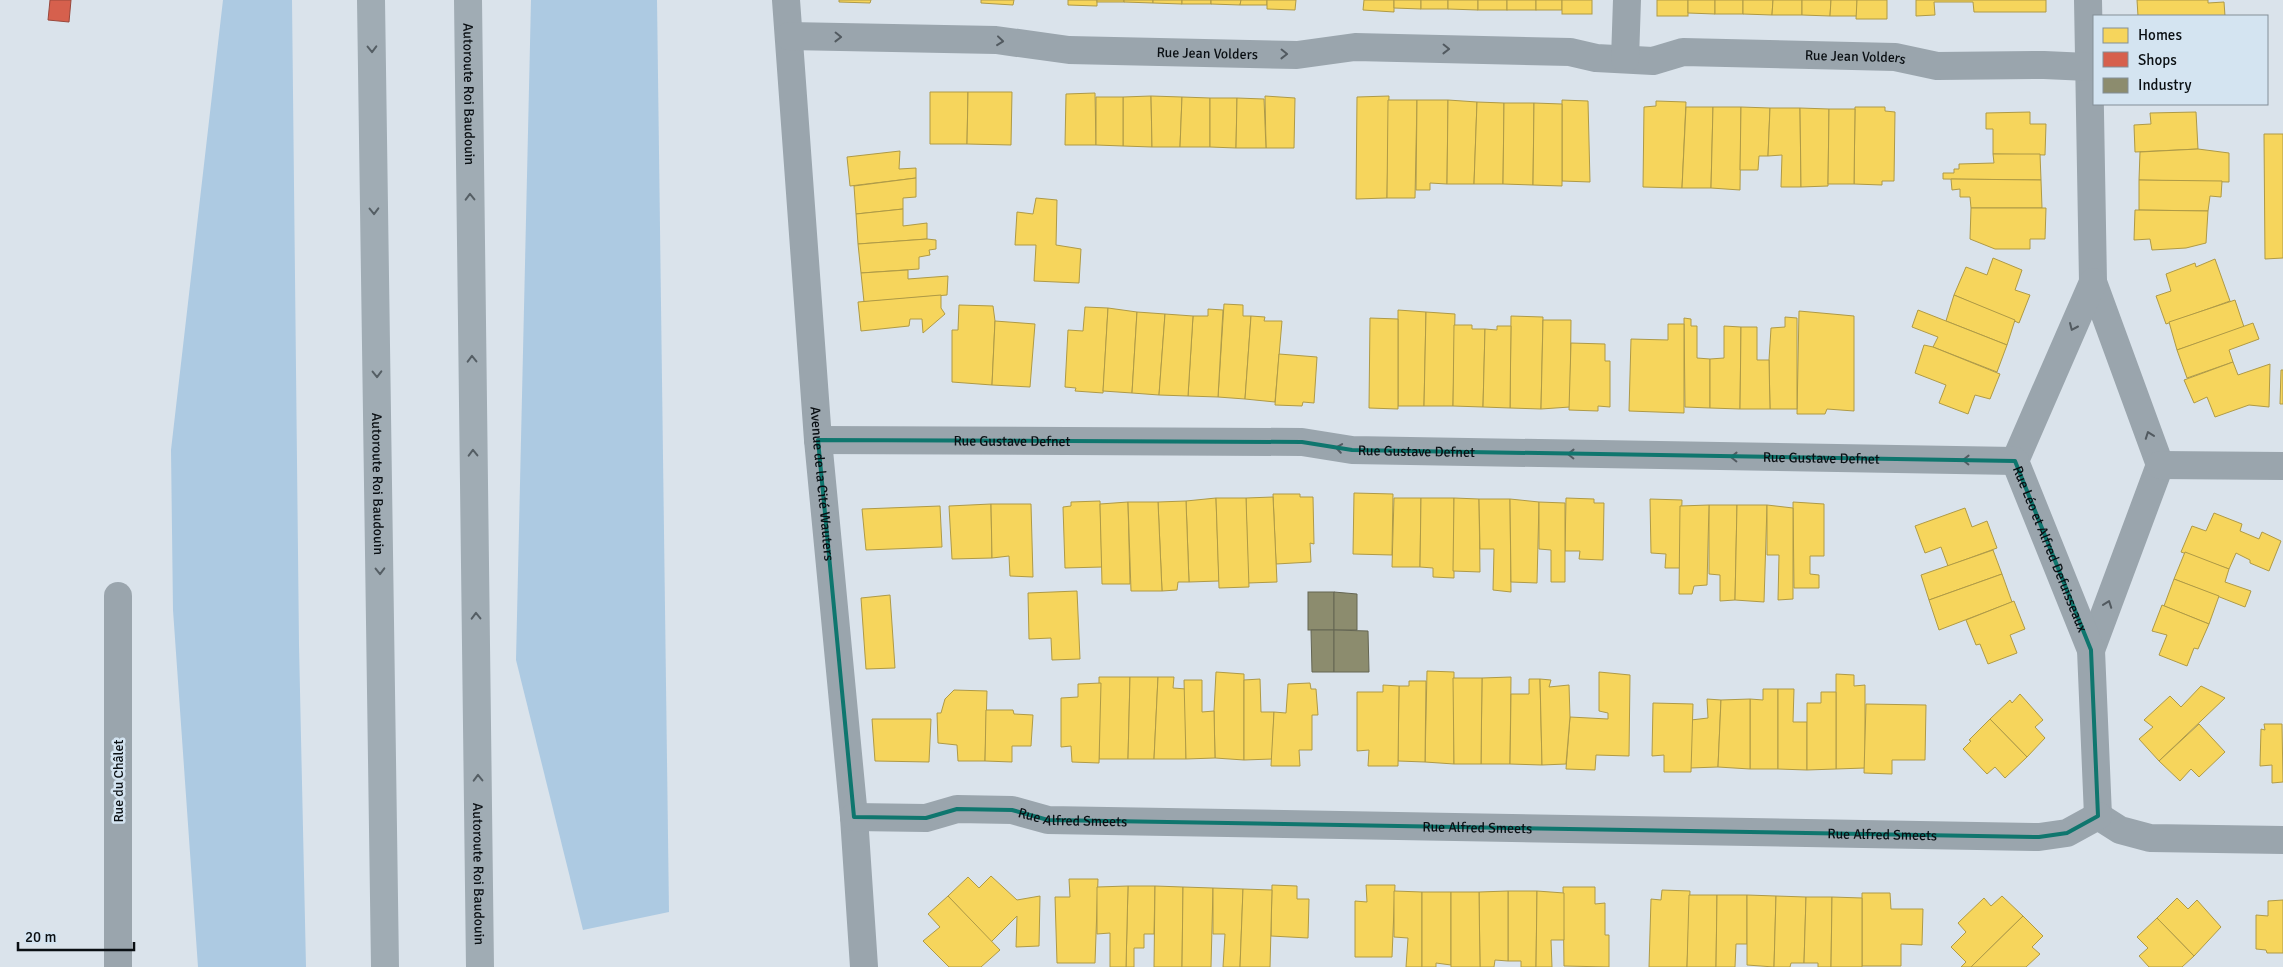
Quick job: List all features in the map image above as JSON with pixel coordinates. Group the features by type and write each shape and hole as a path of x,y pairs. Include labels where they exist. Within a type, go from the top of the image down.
{"highway":[{"name":"Autoroute Roi Baudouin","path":"371,0 385,967"},
{"name":"Autoroute Roi Baudouin","path":"468,0 480,967"}],"street":[{"name":"Avenue de la Cité Wauters","path":"786,0 818,440 854,817 864,967"},
{"path":"1624,59 1627,0"},
{"name":"Rue Léo et Alfred Defuisseaux","path":"2088,0 2093,282 2160,465 2091,650"},
{"name":"Rue Jean Volders","path":"789,36 996,40 1069,50 1297,55 1355,47 1570,52 1596,58 1653,61 1683,52 1895,57 1937,66 2044,65 2088,68"},
{"name":"Rue Léo et Alfred Defuisseaux","path":"2093,282 2015,461 2091,650 2098,816"},
{"name":"Rue Gustave Defnet","path":"818,440 1302,442 1352,450 2015,461"},
{"path":"2160,465 2283,466"},
{"name":"Rue du Châlet","path":"118,596 118,967"},
{"name":"Rue Alfred Smeets","path":"854,817 926,818 957,809 1012,810 1048,820 2039,837 2067,833 2098,816"},
{"path":"2098,816 2120,830 2150,838 2283,840"}],"highlighted area":[{"path":"818,440 1302,442 1352,450 2015,461 2091,650 2098,816 2067,833 2039,837 1048,820 1012,810 957,809 926,818 854,817"}],"shaded area":[{"path":"223,0 292,0 299,645 306,967 198,967 173,610 171,450"},
{"path":"531,0 657,0 669,912 583,930 516,660"}],"building: Homes":[{"path":"839,0 871,0 870,3 839,2"},
{"path":"981,0 1014,0 1013,5 981,3"},
{"path":"1068,0 1097,0 1097,6 1068,5"},
{"path":"1097,0 1124,0 1124,2 1097,2"},
{"path":"1124,0 1153,0 1153,3 1124,2"},
{"path":"1153,0 1182,0 1182,4 1153,3"},
{"path":"1182,0 1211,0 1211,4 1182,4"},
{"path":"1211,0 1241,0 1240,5 1211,4"},
{"path":"1241,0 1267,0 1267,5 1240,5"},
{"path":"1267,0 1296,0 1295,10 1267,9"},
{"path":"1364,0 1394,0 1394,12 1363,10"},
{"path":"1394,0 1421,0 1421,9 1394,8"},
{"path":"1421,0 1448,0 1448,9 1421,9"},
{"path":"1448,0 1478,0 1478,10 1448,9"},
{"path":"1478,0 1507,0 1507,10 1478,10"},
{"path":"1507,0 1536,0 1536,10 1507,10"},
{"path":"1536,0 1562,0 1562,10 1536,10"},
{"path":"1562,0 1592,0 1592,14 1562,14"},
{"path":"1657,0 1688,0 1688,16 1657,16"},
{"path":"1688,0 1715,0 1715,14 1688,13"},
{"path":"1715,0 1743,0 1743,14 1715,14"},
{"path":"1743,0 1773,0 1772,15 1743,14"},
{"path":"1773,0 1802,0 1802,15 1772,15"},
{"path":"1802,0 1831,0 1830,16 1802,15"},
{"path":"1831,0 1857,0 1857,16 1830,16"},
{"path":"1857,0 1887,0 1887,19 1856,19"},
{"path":"1916,0 2046,0 2046,12 1974,12 1973,2 1934,2 1935,15 1916,16"},
{"path":"2137,0 2208,0 2208,3 2224,2 2225,15 2138,15"},
{"path":"930,92 968,92 967,144 930,144"},
{"path":"968,92 1012,92 1011,145 967,144"},
{"path":"1095,93 1096,145 1065,145 1066,94"},
{"path":"1151,96 1152,147 1123,146 1123,97"},
{"path":"1151,96 1182,97 1180,147 1152,147"},
{"path":"1265,96 1295,98 1294,148 1266,148"},
{"path":"1389,96 1387,198 1356,199 1357,97"},
{"path":"1096,97 1123,97 1123,146 1096,145"},
{"path":"1182,97 1210,98 1210,147 1180,147"},
{"path":"1210,98 1237,98 1236,148 1210,147"},
{"path":"1237,98 1264,99 1266,148 1236,148"},
{"path":"1388,100 1417,100 1415,198 1387,198"},
{"path":"1417,100 1448,100 1447,184 1430,183 1430,190 1416,190"},
{"path":"1448,100 1477,102 1474,184 1447,184"},
{"path":"1562,100 1588,101 1590,182 1562,181"},
{"path":"1656,101 1686,102 1682,188 1643,187 1644,107 1656,106"},
{"path":"1477,102 1504,103 1503,184 1474,184"},
{"path":"1504,103 1534,103 1533,185 1503,184"},
{"path":"1534,103 1562,104 1562,186 1533,185"},
{"path":"1686,107 1713,107 1711,188 1682,188"},
{"path":"1713,107 1741,107 1740,190 1711,188"},
{"path":"1741,107 1770,108 1768,156 1759,156 1758,170 1740,170"},
{"path":"1855,107 1885,107 1885,111 1895,112 1894,181 1882,181 1882,185 1854,184"},
{"path":"1770,108 1800,108 1801,187 1781,187 1782,155 1768,156"},
{"path":"1800,108 1829,109 1828,186 1801,187"},
{"path":"1829,109 1855,109 1854,184 1828,184"},
{"path":"2030,112 2030,124 2046,124 2045,155 1993,154 1993,129 1986,129 1986,113"},
{"path":"2196,112 2198,149 2135,152 2134,125 2151,124 2150,113"},
{"path":"2264,134 2283,134 2283,258 2265,259"},
{"path":"2198,149 2229,153 2229,182 2139,180 2140,152"},
{"path":"900,151 899,169 916,168 916,178 850,186 847,157"},
{"path":"1993,154 2040,154 2041,180 1943,179 1943,173 1954,173 1954,169 1959,169 1959,164 1994,163"},
{"path":"916,178 916,197 903,198 903,209 856,214 854,186"},
{"path":"1951,179 2041,180 2042,208 1971,208 1970,197 1960,197 1960,189 1952,190"},
{"path":"2139,180 2222,181 2221,197 2210,196 2208,211 2139,210"},
{"path":"1036,198 1057,200 1056,245 1081,249 1079,283 1034,281 1036,245 1015,245 1017,212 1033,214"},
{"path":"1971,208 2046,208 2045,239 2030,239 2030,249 1995,249 1970,239"},
{"path":"903,209 903,226 927,223 927,239 858,244 856,214"},
{"path":"2135,210 2208,211 2206,243 2186,248 2152,250 2150,239 2134,240"},
{"path":"936,240 936,249 929,250 930,255 919,257 919,269 861,273 858,244"},
{"path":"1993,258 2022,270 2015,290 2030,295 2019,323 1954,295 1966,267 1987,275"},
{"path":"2215,259 2230,301 2166,324 2156,296 2171,291 2166,274 2195,263 2196,267"},
{"path":"908,270 908,279 948,276 947,295 864,302 861,273"},
{"path":"941,295 941,308 945,314 923,333 922,319 910,319 909,326 861,331 858,302"},
{"path":"1954,295 2015,320 2007,345 1946,321"},
{"path":"2235,300 2244,327 2177,350 2169,322"},
{"path":"1224,304 1243,305 1243,316 1251,316 1245,399 1218,397"},
{"path":"959,305 993,306 995,321 992,385 952,382 952,330 958,330"},
{"path":"1085,307 1108,308 1103,393 1075,391 1076,388 1065,387 1068,330 1083,331"},
{"path":"1108,308 1137,312 1132,393 1103,391"},
{"path":"1208,309 1223,310 1218,397 1188,396 1193,316 1208,316"},
{"path":"1398,310 1426,312 1424,406 1398,406"},
{"path":"1918,310 2007,345 1997,372 1933,347 1938,337 1912,327"},
{"path":"1799,311 1854,316 1854,411 1827,409 1825,414 1797,414"},
{"path":"1137,312 1165,314 1159,395 1132,393"},
{"path":"1426,312 1455,314 1453,406 1424,406"},
{"path":"1165,314 1193,316 1188,396 1159,395"},
{"path":"1251,316 1265,317 1264,321 1282,321 1275,402 1245,399"},
{"path":"1511,316 1543,317 1541,409 1510,408"},
{"path":"1785,317 1797,318 1797,409 1770,409 1769,360 1771,328 1785,327"},
{"path":"1370,318 1398,319 1398,409 1369,408"},
{"path":"1684,318 1691,319 1691,326 1697,326 1697,358 1710,359 1710,408 1685,407"},
{"path":"1543,320 1571,320 1570,407 1541,409"},
{"path":"995,321 1035,324 1030,387 992,385"},
{"path":"2253,323 2259,339 2229,350 2233,362 2187,378 2177,350"},
{"path":"1668,324 1684,324 1684,413 1629,411 1631,339 1668,340"},
{"path":"1454,325 1472,325 1472,329 1485,329 1483,407 1453,406"},
{"path":"1497,326 1511,326 1510,408 1483,407 1485,329 1497,330"},
{"path":"1724,326 1741,327 1740,409 1710,408 1710,359 1724,358"},
{"path":"1741,327 1757,327 1757,360 1769,360 1770,409 1740,409"},
{"path":"1571,343 1605,344 1605,361 1610,361 1610,407 1598,406 1598,411 1569,410"},
{"path":"1924,345 2000,374 1990,399 1975,395 1968,414 1939,403 1946,385 1915,373"},
{"path":"1279,354 1317,357 1314,403 1303,402 1302,406 1275,405"},
{"path":"2233,362 2238,375 2270,364 2269,407 2249,405 2215,417 2207,397 2194,403 2184,380"},
{"path":"2281,370 2283,370 2283,404 2280,404"},
{"path":"1354,493 1393,494 1392,555 1353,554"},
{"path":"1273,494 1300,494 1300,497 1313,497 1314,544 1310,543 1311,562 1276,564"},
{"path":"1273,497 1277,582 1248,583 1246,498"},
{"path":"1216,498 1219,581 1189,582 1186,501"},
{"path":"1216,498 1246,498 1249,587 1219,588"},
{"path":"1394,498 1421,498 1420,567 1392,567"},
{"path":"1421,498 1454,498 1454,578 1433,577 1433,568 1420,567"},
{"path":"1454,498 1479,499 1480,572 1453,571"},
{"path":"1566,498 1594,499 1594,503 1604,503 1603,560 1579,559 1580,551 1565,551"},
{"path":"1479,499 1510,499 1511,592 1493,590 1494,549 1480,549"},
{"path":"1510,499 1539,502 1537,583 1511,582"},
{"path":"1650,499 1682,500 1680,568 1665,568 1666,554 1651,553"},
{"path":"1100,501 1102,567 1065,568 1063,507 1071,506 1071,502"},
{"path":"1186,501 1189,582 1178,582 1177,590 1162,591 1158,502"},
{"path":"1128,502 1130,584 1102,584 1100,504"},
{"path":"1128,502 1158,502 1162,591 1131,591"},
{"path":"1539,502 1565,503 1565,582 1551,582 1551,550 1539,549"},
{"path":"1793,502 1824,504 1824,556 1810,556 1810,574 1819,575 1819,588 1794,588"},
{"path":"991,504 992,558 952,559 949,506"},
{"path":"991,504 1031,504 1033,577 1010,576 1009,556 992,558"},
{"path":"1709,505 1737,505 1735,600 1720,601 1720,575 1709,574"},
{"path":"1709,505 1707,585 1694,586 1692,594 1679,594 1680,506"},
{"path":"1737,505 1767,505 1764,602 1735,600"},
{"path":"1767,505 1793,508 1793,599 1778,600 1779,555 1767,555"},
{"path":"940,506 942,547 866,550 862,509"},
{"path":"1965,508 1972,527 1987,521 1997,548 1948,566 1941,547 1925,553 1915,526"},
{"path":"2214,513 2242,524 2240,531 2259,539 2262,532 2281,541 2269,571 2250,563 2250,560 2236,553 2229,569 2181,552 2192,526 2206,531"},
{"path":"1993,550 2002,574 1929,600 1921,575"},
{"path":"2185,552 2229,569 2225,582 2251,591 2245,607 2174,579"},
{"path":"2002,574 2012,602 1939,630 1929,600"},
{"path":"2174,579 2219,596 2209,624 2164,606"},
{"path":"1077,591 1080,659 1052,660 1051,638 1029,639 1028,593"},
{"path":"890,595 895,668 866,669 861,598"},
{"path":"2014,601 2025,629 2010,635 2017,653 1988,664 1980,644 1976,645 1966,620"},
{"path":"2162,605 2209,624 2198,649 2194,648 2187,666 2159,655 2167,635 2152,631"},
{"path":"1427,671 1454,672 1454,764 1425,762"},
{"path":"1216,672 1244,674 1244,760 1215,758 1214,711"},
{"path":"1599,672 1630,675 1629,756 1596,755 1595,770 1566,769 1570,717 1608,719 1608,713 1599,711"},
{"path":"1836,674 1854,675 1854,686 1865,685 1865,768 1836,769"},
{"path":"1099,677 1130,677 1128,759 1099,759"},
{"path":"1130,677 1158,677 1154,759 1128,759"},
{"path":"1158,677 1174,677 1173,688 1186,689 1186,759 1154,759"},
{"path":"1511,677 1510,764 1481,764 1482,678"},
{"path":"1453,678 1482,678 1481,764 1454,764"},
{"path":"1260,679 1261,712 1274,712 1272,759 1244,760 1244,680"},
{"path":"1529,679 1540,679 1542,765 1510,764 1511,694 1529,694"},
{"path":"1540,679 1551,680 1549,687 1569,685 1570,717 1566,764 1542,765"},
{"path":"1184,680 1202,680 1202,712 1214,711 1215,758 1186,759"},
{"path":"1409,681 1426,681 1425,762 1398,761 1399,686 1409,686"},
{"path":"1101,683 1099,763 1072,762 1071,746 1061,747 1061,698 1078,697 1078,684"},
{"path":"1310,683 1311,689 1316,689 1318,715 1312,715 1312,750 1299,750 1300,766 1271,766 1274,712 1286,713 1288,684"},
{"path":"1383,685 1399,686 1398,766 1368,766 1369,750 1357,751 1357,692 1383,692"},
{"path":"2201,686 2225,698 2159,761 2139,739 2153,727 2144,720 2170,696 2181,707"},
{"path":"1763,689 1778,689 1778,769 1750,769 1750,699 1763,700"},
{"path":"1778,689 1794,689 1793,722 1807,722 1807,770 1778,769"},
{"path":"954,690 987,691 985,761 958,761 957,745 938,743 937,713 941,713 945,699"},
{"path":"1821,692 1836,692 1836,769 1807,770 1807,703 1821,703"},
{"path":"2020,694 2043,720 2035,727 2045,738 2027,757 1990,719 2010,700 2012,703"},
{"path":"1707,699 1721,700 1718,767 1690,768 1691,720 1708,718"},
{"path":"1750,699 1750,769 1718,767 1721,700"},
{"path":"1653,703 1693,704 1691,772 1664,772 1664,755 1652,756"},
{"path":"1866,704 1926,705 1925,760 1892,760 1892,774 1864,773"},
{"path":"986,710 1013,710 1014,714 1033,715 1031,746 1012,746 1012,762 985,761"},
{"path":"872,719 931,719 929,762 875,761"},
{"path":"1990,719 2027,757 2005,778 1995,767 1987,774 1963,749 1971,741 1969,740"},
{"path":"2199,724 2225,752 2199,777 2191,769 2180,781 2159,761"},
{"path":"2264,724 2282,724 2283,782 2272,783 2272,765 2260,766 2261,729 2265,730"},
{"path":"991,876 1017,900 1040,896 1039,946 1016,947 1017,916 991,942 948,896 968,877 979,888"},
{"path":"1069,879 1098,879 1095,963 1057,963 1055,897 1070,897"},
{"path":"1272,885 1297,886 1297,899 1309,899 1308,938 1271,936"},
{"path":"1366,885 1395,885 1392,957 1355,957 1355,901 1367,902"},
{"path":"1128,886 1155,886 1154,934 1144,934 1144,948 1134,948 1134,967 1126,967"},
{"path":"1128,886 1126,967 1110,967 1110,933 1097,934 1097,887"},
{"path":"1155,886 1183,887 1182,967 1154,967"},
{"path":"1183,887 1213,888 1211,967 1182,967"},
{"path":"1563,887 1595,887 1595,904 1605,903 1605,935 1609,935 1609,967 1564,966"},
{"path":"1213,888 1243,889 1240,967 1223,967 1225,934 1213,934"},
{"path":"1243,889 1272,890 1270,967 1240,967"},
{"path":"1662,890 1690,891 1687,967 1649,967 1651,899 1661,900"},
{"path":"1394,891 1422,892 1422,967 1406,967 1408,938 1394,937"},
{"path":"1508,891 1537,891 1536,967 1521,967 1521,961 1508,961"},
{"path":"1508,891 1508,961 1495,960 1494,967 1480,967 1479,892"},
{"path":"1537,891 1564,893 1564,940 1551,940 1552,967 1536,967"},
{"path":"1422,892 1451,892 1451,965 1436,963 1436,967 1422,967"},
{"path":"1451,892 1479,892 1480,967 1451,967"},
{"path":"1862,893 1890,893 1891,909 1923,909 1922,945 1901,944 1901,966 1862,966"},
{"path":"1689,895 1717,895 1716,967 1687,967"},
{"path":"1717,895 1747,895 1747,944 1736,944 1735,967 1716,967"},
{"path":"1747,895 1776,896 1774,967 1747,965"},
{"path":"948,896 1000,950 981,967 949,967 923,941 940,927 928,914"},
{"path":"1776,896 1806,897 1804,963 1791,963 1790,967 1774,967"},
{"path":"2002,896 2023,916 1971,967 1961,967 1966,962 1951,947 1966,932 1958,923 1984,898 1991,906"},
{"path":"1806,897 1832,897 1831,967 1818,967 1818,963 1804,963"},
{"path":"1832,897 1862,898 1862,967 1831,967"},
{"path":"2177,898 2188,909 2197,900 2221,927 2194,956 2157,918"},
{"path":"2283,900 2283,953 2267,953 2266,950 2256,949 2256,915 2268,916 2268,901"},
{"path":"2023,916 2043,936 2032,947 2040,954 2026,967 1971,967"},
{"path":"2157,918 2194,956 2182,967 2149,967 2139,956 2148,948 2137,937"}],"building: Shops":[{"path":"50,0 71,0 69,22 48,20"}],"building: Industry":[{"path":"1308,592 1334,592 1334,630 1308,630"},
{"path":"1334,592 1357,594 1357,630 1334,630"},
{"path":"1311,630 1334,630 1334,672 1312,672"},
{"path":"1334,630 1368,631 1369,672 1334,672"}]}
